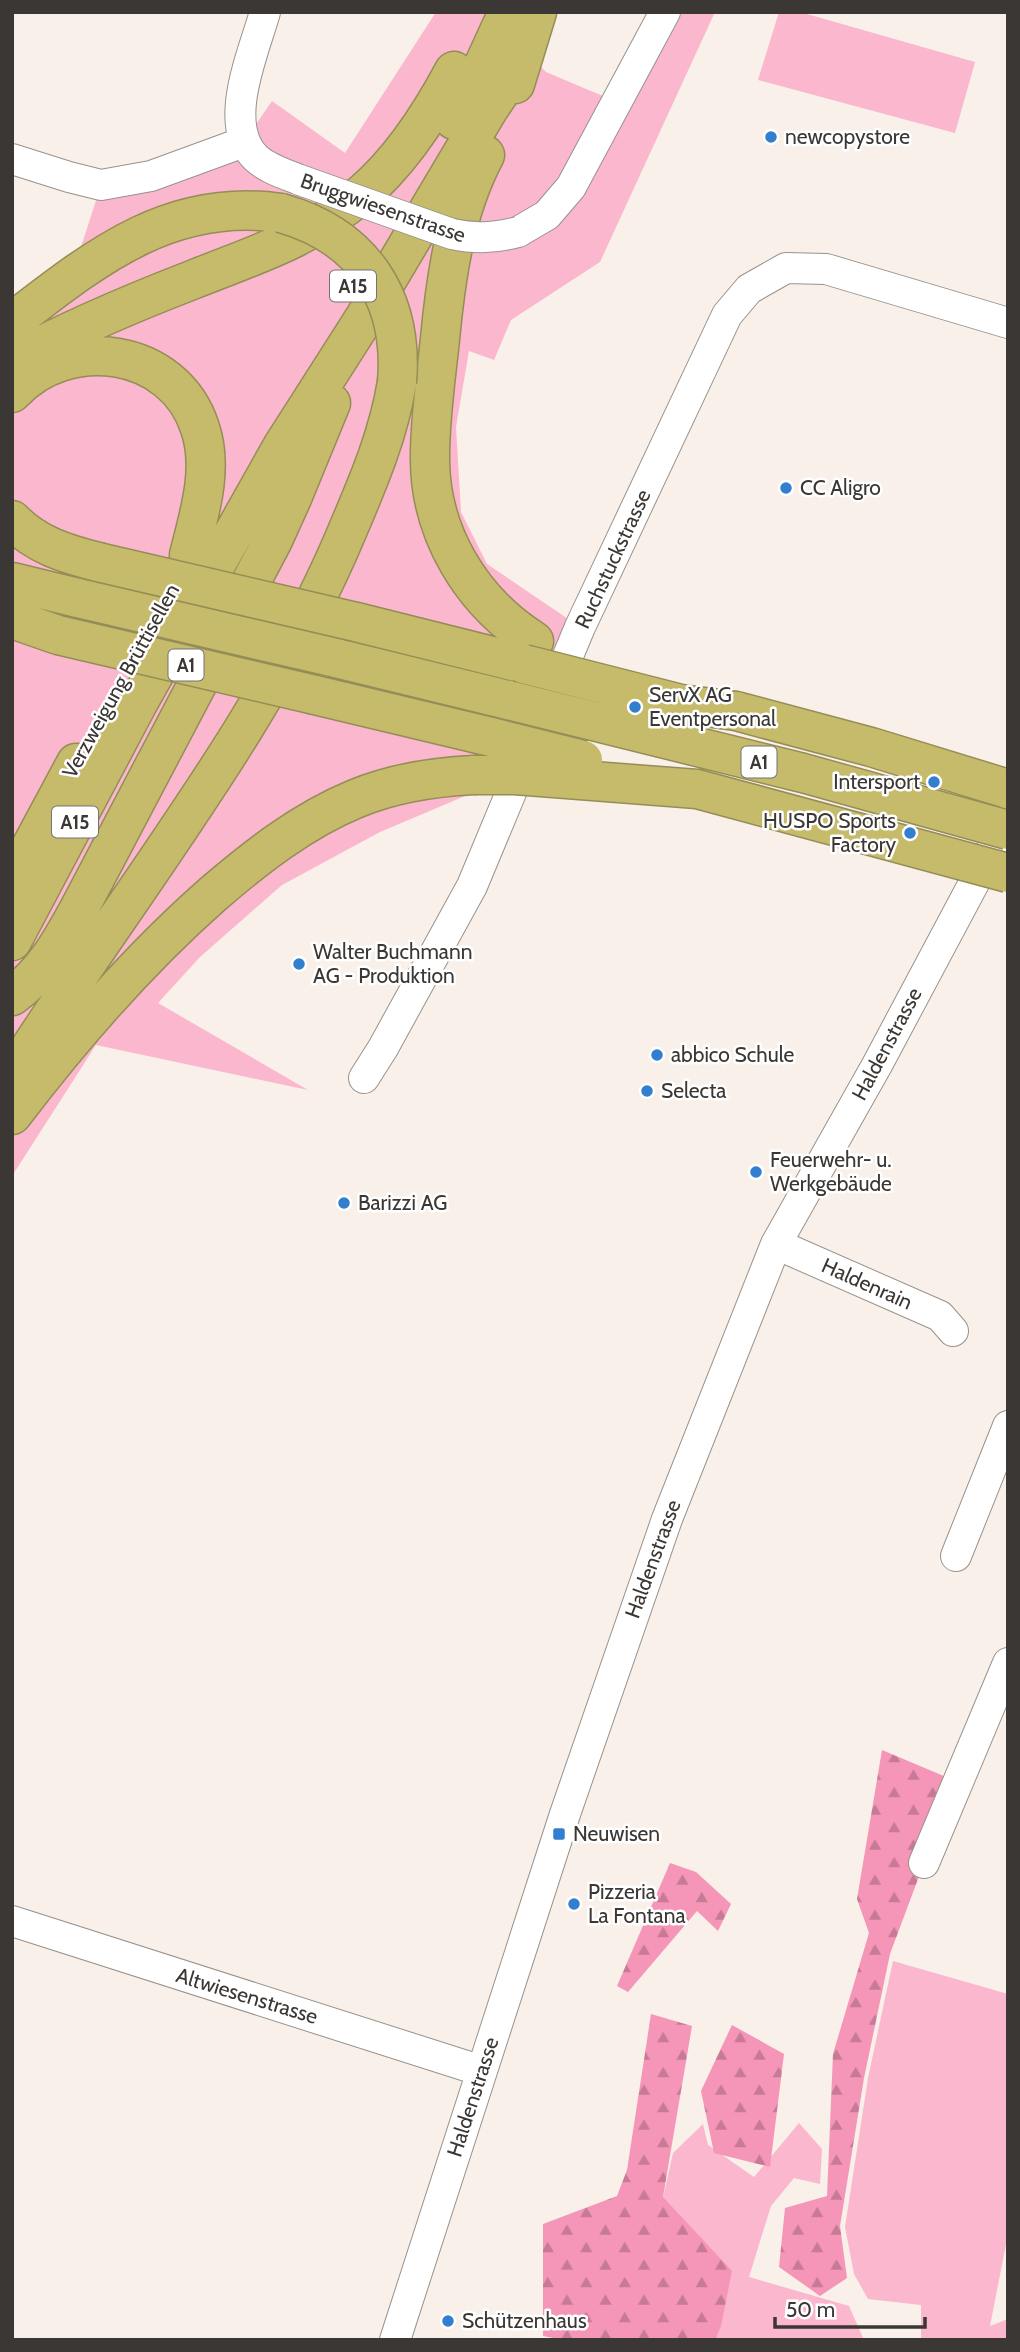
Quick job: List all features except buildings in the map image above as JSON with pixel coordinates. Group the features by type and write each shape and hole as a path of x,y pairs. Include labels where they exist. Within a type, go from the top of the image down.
{"highway":[{"path":"12,361 119,309 282,246 344,208 381,176 416,133 445,88 481,12"},
{"name":"A15","path":"190,555 236,487 451,124 479,75 508,12"},
{"name":"A15","path":"12,941 132,714 282,447 365,317 488,110 522,59 537,12"},
{"path":"522,59 504,119 464,203 452,250 439,342 430,457 434,498 458,562 474,588 529,652"},
{"path":"12,322 93,261 157,227 188,217 225,210 251,209 281,213 308,222 353,251 372,273 386,299 396,329 398,355 397,382 384,438 332,566 299,633 234,747 97,946 12,1076"},
{"path":"12,996 32,981 51,958 79,909 283,519 365,317"},
{"path":"12,393 26,380 48,367 74,358 99,355 138,363 173,385 195,416 204,441 203,496 190,555"},
{"path":"12,520 31,537 72,555 356,622 529,652 681,704 736,711 871,747 1008,789"},
{"name":"Verzweigung Brüttisellen","path":"12,882 190,555"},
{"name":"A1","path":"12,582 508,699 803,773 1008,830"},
{"name":"A1","path":"12,619 58,635 491,737 697,789 1008,873"},
{"path":"12,633 58,635"},
{"path":"12,1115 70,1041 135,969 196,909 263,853 330,810 379,790 423,779 474,775 515,775 697,789"},
{"path":"12,830 57,798"}],"street":[{"path":"12,159 101,185 150,176 244,142 240,106 265,12"},
{"name":"Bruggwiesenstrasse","path":"244,142 264,165 452,234 482,239 518,232 547,215 570,187 665,12"},
{"name":"Ruchstuckstrasse","path":"364,1078 472,886 580,627 727,315 749,289 786,268 826,269 1008,323"},
{"name":"Haldenstrasse","path":"395,2340 565,1814 667,1518 776,1244 877,1065 1008,819"},
{"name":"Haldenrain","path":"776,1244 940,1316 953,1331"},
{"path":"956,1556 1008,1426"},
{"path":"924,1863 1008,1663"},
{"name":"Altwiesenstrasse","path":"12,1921 482,2071"}],"shaded area":[{"path":"436,12 489,12 546,72 617,102 665,12 715,12 600,262 511,320 494,360 469,351 456,427 461,512 487,564 580,627 515,775 380,832 282,885 200,957 158,1003 308,1090 96,1045 12,1176 12,299 81,247 101,185 244,142 272,101 345,153"},
{"path":"779,12 800,12 975,62 955,133 758,80"},
{"path":"893,1961 1008,1994 1008,2234 990,2326 1008,2319 1008,2340 921,2340 921,2305 868,2299 854,2274 845,2227 868,2078"},
{"path":"799,2123 822,2149 820,2184 794,2178 771,2206 749,2277 849,2306 864,2340 710,2340 663,2197 673,2153 703,2124 708,2145 754,2177"}],"green space":[{"path":"882,1750 958,1782 890,1954 864,2078 840,2226 847,2278 820,2296 779,2267 785,2208 827,2196 833,2054 869,1933 857,1899"},
{"path":"670,1863 696,1872 731,1904 718,1931 697,1911 628,1992 617,1986"},
{"path":"651,2014 692,2026 663,2197 732,2271 721,2326 715,2340 563,2340 543,2336 543,2224 617,2196 627,2170"},
{"path":"732,2025 784,2054 770,2167 714,2153 701,2091"}],"place":[{"name":"newcopystore","path":"771,137"},
{"name":"CC Aligro","path":"786,488"},
{"name":"ServX AG Eventpersonal","path":"635,707"},
{"name":"Intersport","path":"934,782"},
{"name":"HUSPO Sports Factory","path":"910,833"},
{"name":"Walter Buchmann AG - Produktion","path":"299,964"},
{"name":"abbico Schule","path":"657,1055"},
{"name":"Selecta","path":"647,1091"},
{"name":"Feuerwehr- u. Werkgebäude","path":"756,1172"},
{"name":"Barizzi AG","path":"344,1203"},
{"name":"Neuwisen","path":"559,1834"},
{"name":"Pizzeria La Fontana","path":"574,1904"},
{"name":"Schützenhaus","path":"448,2321"}]}
